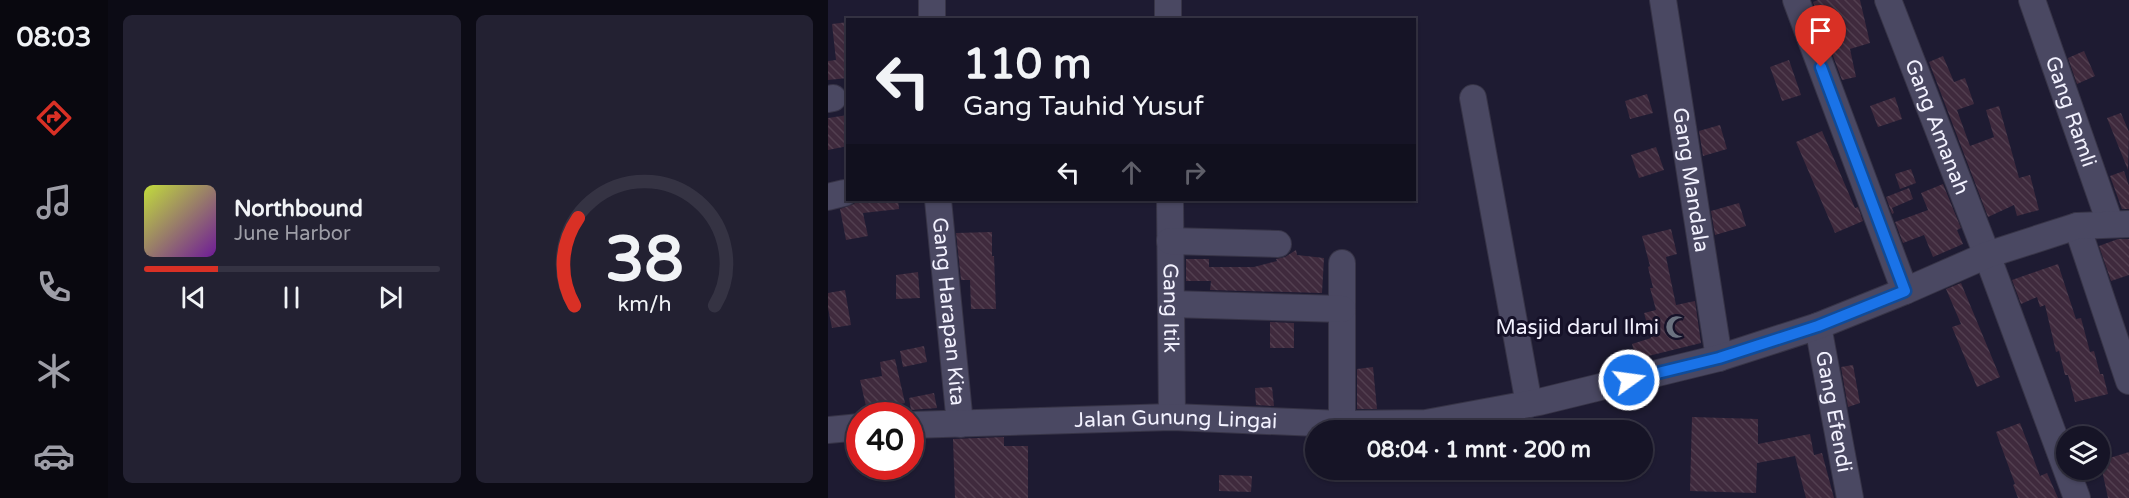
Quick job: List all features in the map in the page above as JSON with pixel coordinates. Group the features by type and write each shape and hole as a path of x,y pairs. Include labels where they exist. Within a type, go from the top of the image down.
{"street":[{"path":"932,0 932,18"},
{"path":"1168,0 1168,18"},
{"name":"Gang Mandala","path":"1663,0 1719,358"},
{"path":"1796,0 1905,291"},
{"name":"Gang Amanah","path":"1888,0 1987,255 2076,498"},
{"name":"Gang Ramli","path":"2032,0 2120,223"},
{"path":"1473,98 1529,404"},
{"name":"Gang Harapan Kita","path":"938,201 960,424"},
{"name":"Gang Itik","path":"1170,201 1172,417"},
{"name":"Jalan Gunung Lingai","path":"1442,420 1529,404 1719,358 1818,326 1987,255 2077,226 2120,223"},
{"path":"2077,226 2129,381"},
{"path":"1170,242 1278,244"},
{"path":"1342,263 1342,420"},
{"path":"1171,304 1342,309"},
{"name":"Gang Efendi","path":"1818,326 1850,498"},
{"name":"Jalan Gunung Lingai","path":"924,425 1172,417 1305,422"},
{"path":"828,430 846,428"}],"building":[{"path":"1860,0 1870,43 1850,49 1856,77 1842,80 1813,2"},
{"path":"846,22 846,78 828,80 828,61 836,60 832,24"},
{"path":"2084,51 2095,76 2077,84 2068,58"},
{"path":"1943,56 1954,82 1965,78 1974,104 1957,110 1970,146 1994,137 1986,110 1999,106 2019,178 2030,175 2039,210 2017,216 2014,205 1988,217 1929,62"},
{"path":"1789,60 1801,95 1782,101 1770,67"},
{"path":"1647,94 1653,113 1630,119 1625,101"},
{"path":"1895,97 1902,119 1878,127 1870,106"},
{"path":"2121,113 2129,132 2128,170 2107,118"},
{"path":"846,115 846,146 828,150 828,118"},
{"path":"1720,125 1727,149 1703,156 1699,131"},
{"path":"1822,131 1855,208 1858,207 1863,221 1835,233 1796,142"},
{"path":"1656,147 1664,170 1639,178 1631,155"},
{"path":"1911,169 1916,183 1900,189 1895,174"},
{"path":"2124,171 2129,186 2129,209 2122,209 2110,176"},
{"path":"1943,184 1961,228 1957,230 1963,244 1933,257 1924,235 1903,243 1895,222 1928,210 1921,193"},
{"path":"1909,188 1913,199 1892,208 1894,213 1892,214 1886,197"},
{"path":"856,201 898,201 899,209 863,213 868,236 846,240 840,209"},
{"path":"1739,203 1746,226 1715,235 1711,211"},
{"path":"1671,229 1677,254 1666,257 1676,305 1695,301 1701,343 1636,359 1632,344 1651,338 1644,313 1656,310 1650,288 1653,288 1648,267 1650,266 1642,236"},
{"path":"992,232 996,309 971,309 970,280 961,280 956,233"},
{"path":"2118,239 2129,239 2129,275 2111,281 2099,246"},
{"path":"1296,250 1297,255 1324,258 1322,293 1210,290 1211,281 1186,281 1186,259 1209,259 1209,267 1254,267 1277,261 1276,259 1285,257"},
{"path":"2058,264 2076,319 2081,318 2090,352 2094,351 2108,394 2075,402 2059,351 2056,352 2045,305 2040,307 2037,297 2021,304 2012,280"},
{"path":"918,272 920,298 896,299 896,275"},
{"path":"1961,283 2000,377 1977,387 1952,327 1961,324 1946,289"},
{"path":"845,290 851,325 832,328 828,293"},
{"path":"1270,322 1294,323 1294,348 1270,348"},
{"path":"924,346 927,362 903,367 900,351"},
{"path":"895,359 905,402 865,402 860,380 882,376 880,362"},
{"path":"1853,365 1860,403 1848,407 1841,367"},
{"path":"1373,367 1377,409 1357,409 1357,369"},
{"path":"1272,387 1274,406 1256,405 1255,388"},
{"path":"934,393 937,408 924,409 924,402 910,402 909,398"},
{"path":"1692,417 1758,419 1758,444 1810,434 1814,455 1822,453 1834,498 1806,498 1795,456 1757,463 1756,493 1690,491"},
{"path":"2020,423 2040,476 2047,473 2058,498 2018,498 1996,432"},
{"path":"1004,437 1004,446 1028,446 1028,498 955,498 953,439"},
{"path":"2129,452 2129,498 2108,498 2104,480 2110,480 2110,458"},
{"path":"1219,475 1252,476 1251,492 1219,491"}],"place":[{"name":"Masjid darul Ilmi","path":"1677,327"}],"route":[{"path":"1629,380 1719,358 1818,326 1905,291 1821,67"}]}
